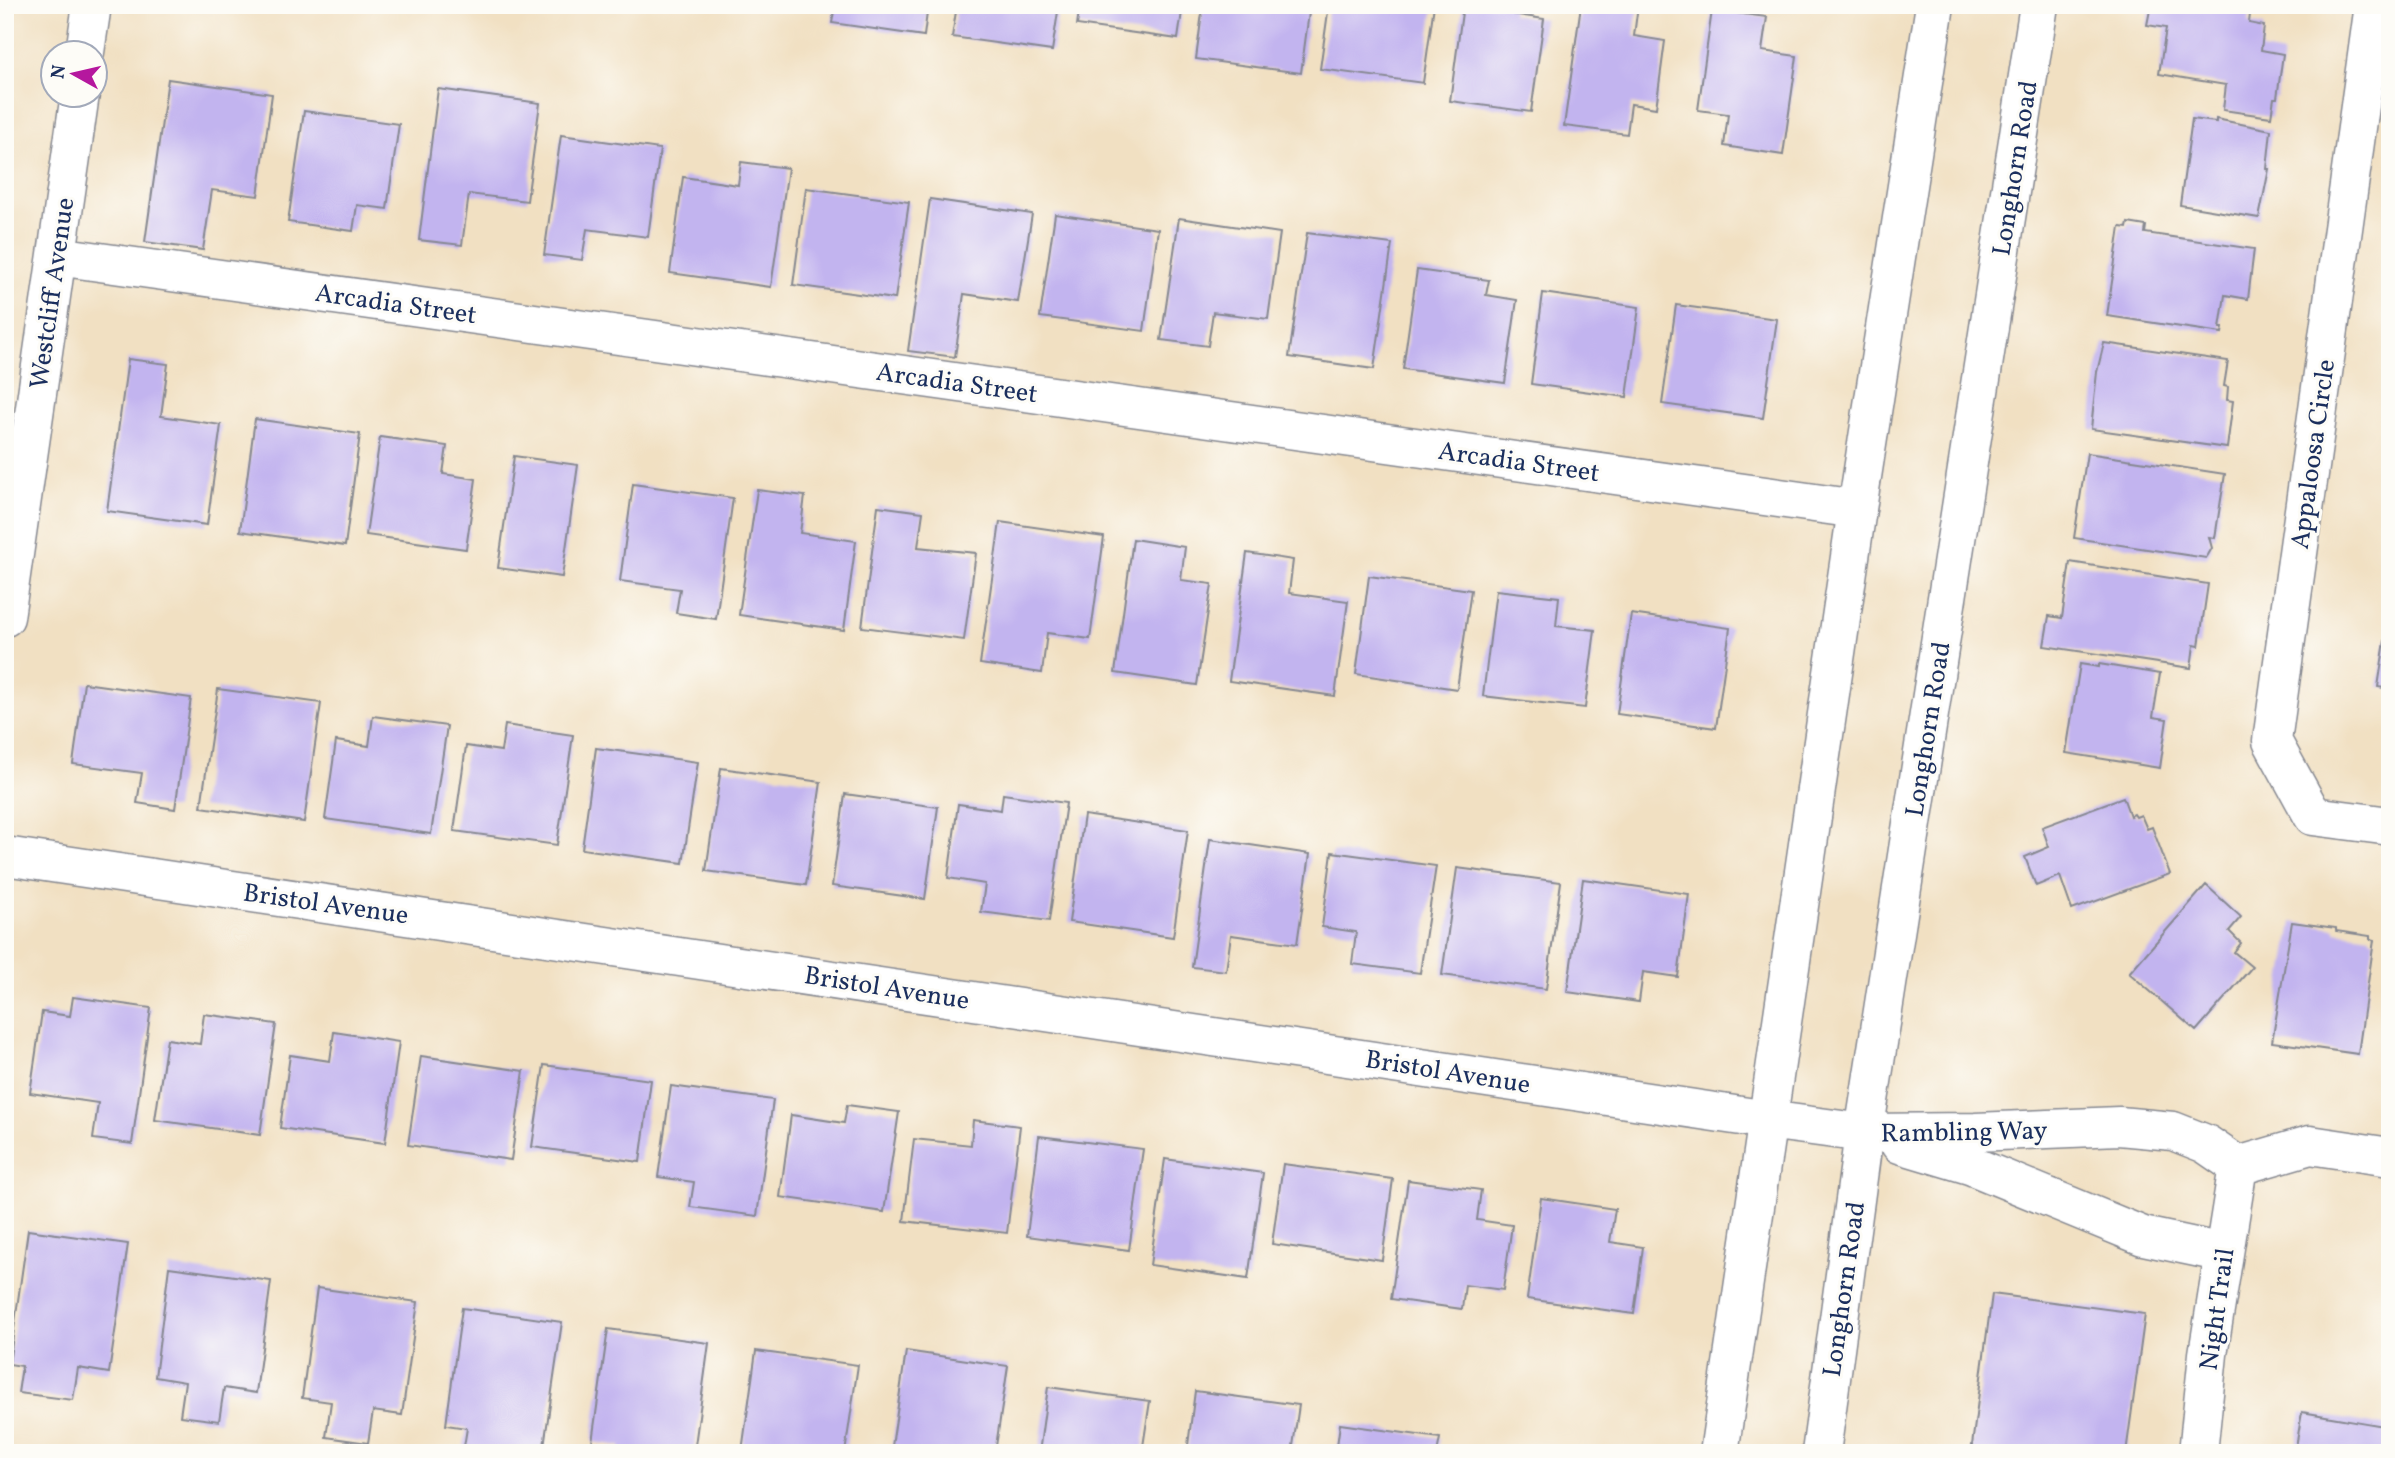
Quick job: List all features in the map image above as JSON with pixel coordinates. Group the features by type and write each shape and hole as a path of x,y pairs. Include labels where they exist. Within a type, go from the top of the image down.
{"street":[{"path":"87,38 92,5"},
{"path":"1718,1453 1857,509 1935,5"},
{"name":"Longhorn Road","path":"1821,1453 1864,1133 2039,5"},
{"name":"Appaloosa Circle","path":"2374,5 2272,741 2314,816 2390,826"},
{"name":"Westcliff Avenue","path":"5,617 78,108"},
{"name":"Arcadia Street","path":"57,256 1857,509"},
{"name":"Bristol Avenue","path":"5,856 1864,1133"},
{"name":"Rambling Way","path":"1864,1133 2119,1126 2174,1131 2206,1144 2238,1166"},
{"name":"Rambling Way","path":"1864,1133 1970,1165 2143,1236 2224,1253"},
{"path":"2238,1166 2310,1146 2390,1157"},
{"name":"Night Trail","path":"2198,1453 2208,1354 2238,1166"}],"building":[{"path":"783,5 802,5 802,10"},
{"path":"835,5 928,5 924,36 832,23"},
{"path":"957,5 1059,5 1052,51 952,37"},
{"path":"1080,5 1183,5 1178,39 1077,25"},
{"path":"1203,5 1310,5 1301,73 1196,59"},
{"path":"1329,5 1434,5 1423,83 1320,69"},
{"path":"1463,5 1514,5 1512,14 1544,19 1531,112 1450,101"},
{"path":"1581,5 1638,5 1634,36 1665,41 1656,108 1631,104 1627,134 1564,126"},
{"path":"2151,5 2251,5 2249,23 2264,26 2261,50 2283,54 2277,98 2274,98 2271,117 2223,110 2226,85 2159,74 2166,28 2147,25"},
{"path":"1712,10 1767,17 1762,51 1797,56 1783,155 1724,146 1728,114 1698,110"},
{"path":"168,79 272,94 258,196 212,190 203,250 145,242"},
{"path":"438,89 540,103 527,201 469,194 462,245 419,240"},
{"path":"304,111 399,124 387,209 357,205 353,231 288,222"},
{"path":"2192,119 2216,122 2216,119 2271,130 2269,169 2259,218 2180,205"},
{"path":"561,135 660,149 648,237 587,229 582,260 544,255"},
{"path":"741,162 788,168 771,287 670,273 683,177 738,185"},
{"path":"806,188 909,202 895,299 793,285"},
{"path":"930,199 1032,214 1018,302 964,294 955,357 908,351"},
{"path":"1055,214 1158,229 1144,331 1040,317"},
{"path":"1179,218 1280,233 1268,319 1213,312 1208,346 1161,340"},
{"path":"2128,223 2146,226 2145,233 2254,249 2248,299 2225,295 2220,328 2223,328 2222,333 2107,316 2120,227 2127,228"},
{"path":"1307,233 1392,244 1374,369 1289,357"},
{"path":"1417,270 1489,280 1486,295 1517,300 1505,383 1403,369"},
{"path":"1543,293 1639,307 1627,397 1531,384"},
{"path":"1676,305 1777,319 1763,418 1662,404"},
{"path":"2104,343 2228,361 2224,386 2228,387 2227,400 2233,401 2227,448 2091,429 2097,372"},
{"path":"128,359 168,364 161,416 221,425 207,525 107,511"},
{"path":"255,419 360,434 345,546 240,531"},
{"path":"380,437 447,446 443,474 476,479 466,549 366,535"},
{"path":"2087,453 2225,474 2215,538 2209,537 2212,548 2206,558 2074,538"},
{"path":"514,456 578,465 562,577 498,568"},
{"path":"633,484 733,498 716,619 676,613 680,589 620,581"},
{"path":"757,490 805,496 800,533 856,541 844,630 739,615"},
{"path":"878,506 923,512 918,547 976,553 964,640 862,627"},
{"path":"1000,522 1104,537 1090,639 1047,633 1042,673 980,664"},
{"path":"1133,539 1185,547 1181,580 1212,584 1197,685 1115,673"},
{"path":"1247,553 1293,560 1289,593 1348,601 1335,696 1229,681"},
{"path":"2070,562 2208,584 2199,646 2194,645 2191,668 2044,646 2049,616 2062,618"},
{"path":"1369,576 1471,590 1457,689 1356,674"},
{"path":"1496,590 1559,597 1556,626 1595,630 1585,708 1483,696"},
{"path":"1631,614 1730,628 1716,728 1617,714"},
{"path":"2385,641 2390,642 2390,689 2378,687"},
{"path":"2080,664 2099,667 2099,664 2160,674 2153,717 2167,719 2160,768 2066,753"},
{"path":"84,683 191,698 175,809 137,803 142,773 73,764"},
{"path":"218,689 321,703 304,822 201,807"},
{"path":"373,716 447,726 431,834 325,819 336,741 369,746"},
{"path":"505,725 573,735 557,845 454,831 466,746 501,751"},
{"path":"596,748 698,762 683,863 582,849"},
{"path":"721,768 821,782 806,885 706,871"},
{"path":"845,794 938,807 925,899 832,886"},
{"path":"1003,794 1066,803 1049,921 981,912 985,884 948,878 958,804 1001,810"},
{"path":"2123,797 2130,816 2141,815 2147,829 2152,827 2170,874 2072,910 2060,876 2036,886 2025,857 2049,847 2042,827"},
{"path":"1084,815 1188,830 1173,937 1069,922"},
{"path":"1210,839 1310,854 1297,944 1231,935 1226,971 1192,967"},
{"path":"1332,852 1436,866 1420,973 1352,964 1356,932 1322,927"},
{"path":"1457,868 1561,882 1546,989 1442,975"},
{"path":"1583,879 1689,894 1678,977 1643,972 1639,1002 1567,992"},
{"path":"2206,885 2241,917 2229,931 2241,943 2234,952 2252,967 2196,1031 2129,973"},
{"path":"2292,922 2336,928 2336,931 2370,936 2370,939 2374,940 2358,1054 2272,1042"},
{"path":"73,997 151,1008 132,1144 93,1139 98,1103 30,1093 42,1012 70,1016"},
{"path":"2388,1010 2390,1033 2385,1033"},
{"path":"204,1014 276,1024 260,1135 155,1120 167,1039 200,1044"},
{"path":"334,1032 399,1042 385,1143 280,1128 290,1055 330,1061"},
{"path":"421,1056 524,1071 511,1160 408,1145"},
{"path":"544,1065 651,1080 640,1162 532,1147"},
{"path":"671,1086 773,1100 757,1216 690,1207 694,1182 658,1177"},
{"path":"847,1105 899,1112 884,1212 780,1197 791,1115 844,1123"},
{"path":"973,1120 1020,1126 1007,1233 904,1221 914,1139 971,1145"},
{"path":"1039,1136 1143,1149 1129,1250 1027,1236"},
{"path":"1165,1159 1263,1173 1248,1279 1150,1265"},
{"path":"1283,1164 1393,1179 1382,1260 1272,1244"},
{"path":"1408,1180 1481,1190 1477,1220 1512,1225 1503,1290 1465,1285 1462,1309 1391,1299"},
{"path":"1541,1198 1615,1209 1610,1242 1643,1247 1634,1314 1527,1299"},
{"path":"28,1230 128,1244 109,1373 78,1368 73,1400 18,1393 22,1366 9,1364"},
{"path":"169,1267 271,1281 256,1393 224,1388 219,1421 180,1416 185,1382 155,1377"},
{"path":"317,1288 418,1302 402,1415 373,1411 368,1443 326,1437 331,1402 302,1398"},
{"path":"1992,1294 2145,1314 2126,1453 1971,1453"},
{"path":"462,1308 562,1322 543,1453 463,1453 467,1428 446,1425"},
{"path":"608,1329 709,1343 694,1453 664,1449 664,1453 620,1453 621,1446 592,1442"},
{"path":"756,1351 858,1365 845,1453 742,1451"},
{"path":"906,1351 1008,1366 995,1453 891,1453"},
{"path":"1048,1387 1150,1401 1142,1453 1039,1453"},
{"path":"1195,1391 1299,1405 1292,1453 1187,1453"},
{"path":"2302,1412 2390,1427 2390,1453 2295,1453"},
{"path":"1340,1424 1440,1438 1437,1453 1336,1453"},
{"path":"1486,1447 1517,1451 1517,1453 1485,1453"}]}
